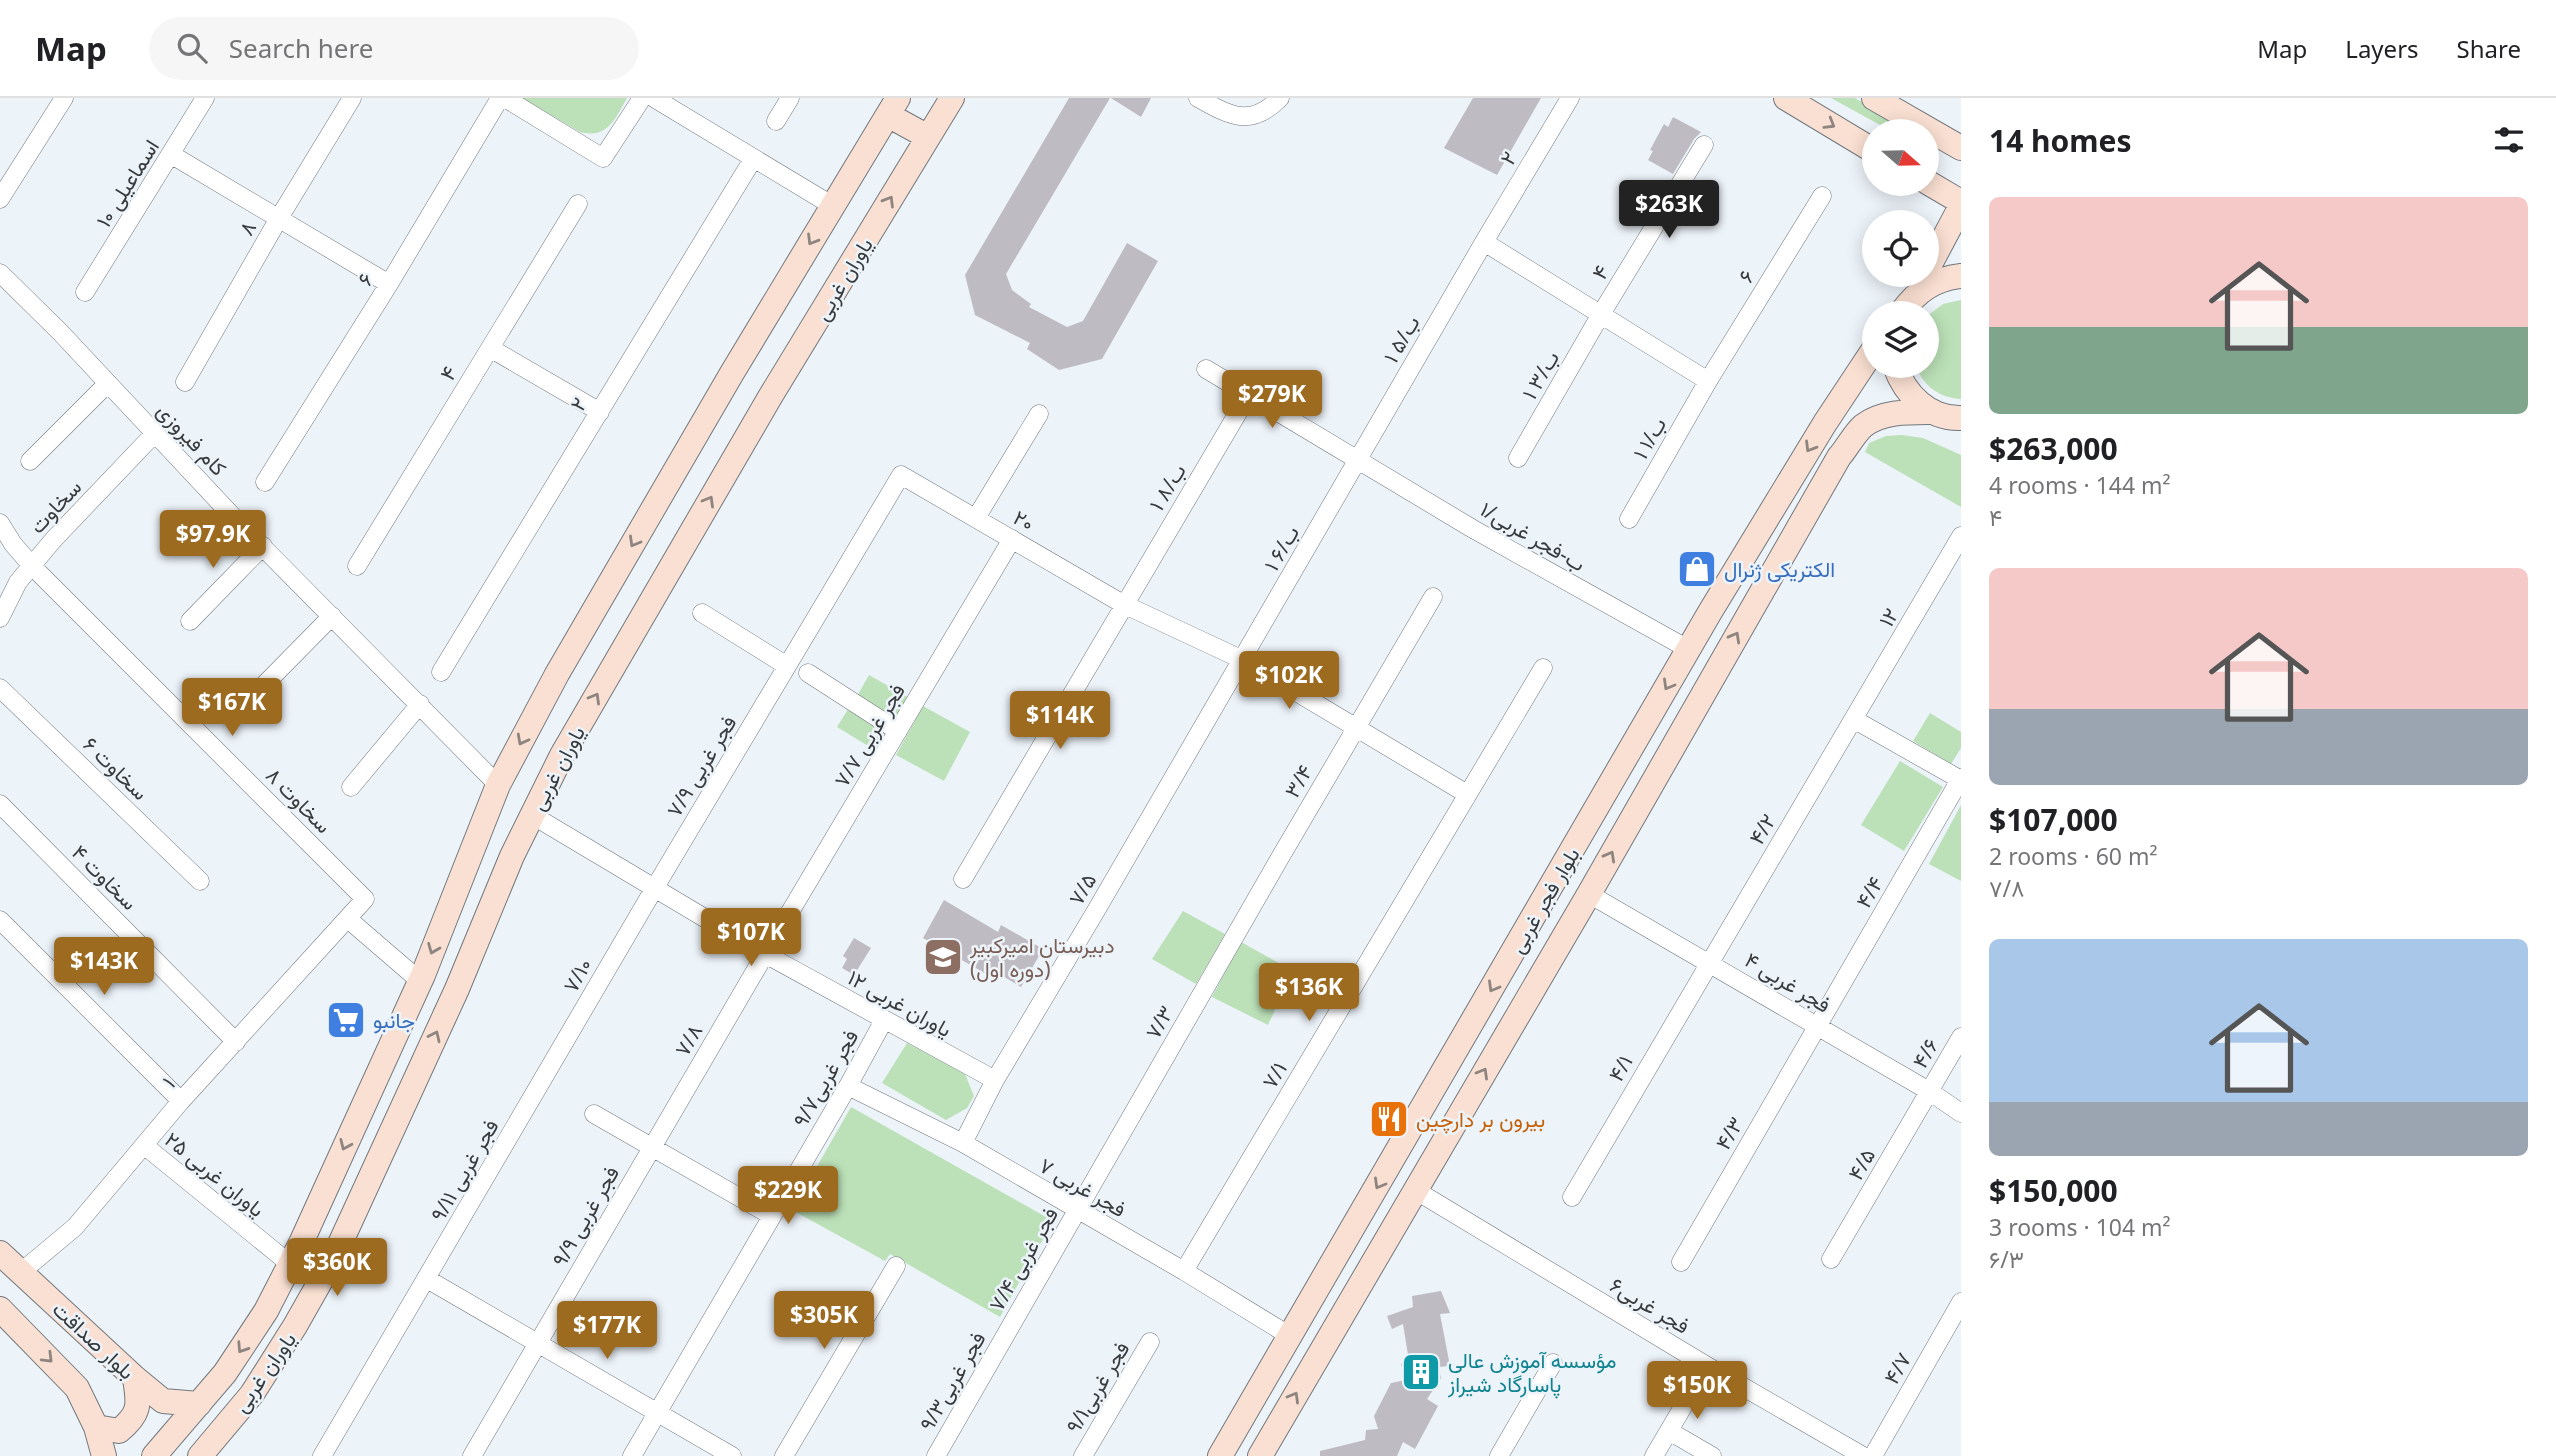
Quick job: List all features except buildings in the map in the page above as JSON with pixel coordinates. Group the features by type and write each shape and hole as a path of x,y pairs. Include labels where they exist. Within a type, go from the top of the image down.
{"main road":[{"name":"یاوران غربی","path":"200,1456 218,1447 295,1326 333,1259 457,989 532,815 562,755 770,397 952,98"},
{"path":"1786,98 1862,144"},
{"path":"1874,98 1961,148"},
{"name":"یاوران غربی","path":"154,1456 225,1373 260,1321 290,1264 420,981 498,785 592,614 732,373 893,106"},
{"path":"893,106 928,138"},
{"path":"1939,190 1961,204 1939,247"},
{"path":"1912,301 1936,282 1961,276"},
{"name":"بلوار فجر غربی","path":"1220,1456 1688,649 1862,367"},
{"path":"1900,378 1914,400 1952,417"},
{"path":"1834,409 1843,405 1852,406 1860,411 1863,426 1899,413 1952,417"},
{"name":"بلوار فجر غربی","path":"1260,1456 1589,894 1839,457 1863,426"},
{"path":"373,1083 406,1098"},
{"name":"بلوار صداقت","path":"0,1253 163,1401 199,1404"},
{"name":"بلوار صداقت","path":"0,1309 77,1388 96,1427 104,1456"},
{"path":"96,1427 119,1431 133,1420 138,1400 135,1378"}],"street":[{"path":"0,198 64,98"},
{"name":"اسماعیلی ۱۰","path":"85,292 205,98"},
{"name":"۸","path":"185,382 279,218 352,98"},
{"path":"502,98 603,158 642,98"},
{"name":"۶","path":"265,482 502,98"},
{"path":"654,98 833,205"},
{"path":"776,121 790,98"},
{"path":"1198,98 1241,118 1270,109 1280,98"},
{"name":"۲","path":"1484,242 1570,98"},
{"name":"۴","path":"1601,314 1704,145"},
{"path":"172,155 389,284"},
{"name":"۲","path":"441,672 753,159"},
{"name":"۶","path":"1708,380 1822,196"},
{"name":"۴","path":"357,566 578,204"},
{"path":"1484,242 1708,380"},
{"name":"۱ ب/۵","path":"1358,459 1484,242"},
{"name":"کام فیروزی","path":"3,281 108,383 263,546 498,785"},
{"name":"۱ ب/۳","path":"1518,458 1601,314"},
{"path":"490,348 600,412"},
{"name":"۱/ب-فجر غربی","path":"1206,369 1485,535 1688,649"},
{"name":"۱ ب/۱","path":"1629,519 1708,380"},
{"path":"30,461 108,383"},
{"name":"۱ ب/۸","path":"963,879 1249,394"},
{"path":"976,518 1039,414"},
{"name":"سخاوت","path":"0,618 19,582 54,539 155,433"},
{"name":"۱ ب/۶","path":"1243,660 1358,459"},
{"name":"۲۰","path":"901,475 1123,604 1243,660 1467,794"},
{"name":"۷/۹ فجر غربی","path":"654,889 901,475"},
{"path":"0,523 13,544 32,566"},
{"name":"۱۲","path":"1854,720 1961,536"},
{"name":"۷/۷ فجر غربی","path":"765,954 1012,539"},
{"path":"190,621 263,546"},
{"name":"سخاوت ۸","path":"32,566 365,898 348,919"},
{"name":"۳/۴","path":"1281,856 1433,597"},
{"path":"702,612 787,666"},
{"path":"265,684 332,616"},
{"name":"۷/۵","path":"963,1143 995,1080 1243,660"},
{"name":"۷/۱","path":"1184,1271 1543,668"},
{"path":"808,673 898,731"},
{"name":"سخاوت ۶","path":"0,688 200,881"},
{"path":"351,787 420,704"},
{"path":"1854,720 1961,779"},
{"name":"۴/۲","path":"1708,962 1854,720"},
{"name":"۴/۴","path":"1817,1027 1961,779"},
{"name":"سخاوت ۴","path":"0,804 236,1042"},
{"name":"۱۲ یاوران غربی","path":"532,815 765,954 995,1080"},
{"name":"۷/۳","path":"1077,1210 1281,856"},
{"name":"۷/۱۰","path":"540,1084 654,889"},
{"name":"۴ فجر غربی","path":"1589,894 1929,1091 1961,1113"},
{"path":"348,919 420,981"},
{"name":"۱","path":"20,1272 75,1227 181,1101 348,919"},
{"path":"0,920 181,1101"},
{"name":"۷/۸","path":"651,1149 765,954"},
{"name":"۴/۱","path":"1572,1197 1708,962"},
{"name":"فجر غربی۹/۷","path":"632,1456 884,1020"},
{"name":"۴/۳","path":"1681,1262 1817,1027"},
{"name":"۴/۶","path":"1929,1091 1961,1037"},
{"name":"۹/۱۱ فجر غربی","path":"323,1456 540,1084"},
{"name":"۷ فجر غربی","path":"848,1086 963,1143 1290,1336"},
{"name":"۴/۵","path":"1831,1259 1929,1091"},
{"path":"594,1114 772,1216"},
{"name":"یاوران غربی ۲۵","path":"145,1146 290,1264"},
{"name":"۹/۹ فجر غربی","path":"475,1450 651,1149"},
{"name":"فجر غربی۶","path":"1415,1190 1707,1366 1863,1456"},
{"name":"۷/۴ فجر غربی","path":"1009,1330 1077,1210"},
{"path":"784,1456 897,1266"},
{"path":"427,1279 732,1456"},
{"name":"۴/۷","path":"1873,1456 1961,1302"},
{"name":"فجر غربی۹/۳","path":"936,1456 1009,1330"},
{"name":"فجر غربی۹/۱","path":"1083,1456 1150,1342"},
{"path":"1499,1456 1553,1363"},
{"path":"1654,1456 1707,1366"},
{"path":"1669,1431 1712,1456"}],"green space":[{"path":"522,98 627,98 610,126 597,133 590,133 580,132"},
{"path":"1831,98 1855,98 1892,119 1869,119"},
{"path":"1961,300 1961,399 1933,390 1922,378 1939,378 1939,307"},
{"path":"1886,436 1923,438 1961,455 1961,507 1865,452 1869,443"},
{"path":"869,675 909,698 896,721 856,698"},
{"path":"850,706 891,732 878,752 837,727"},
{"path":"923,706 970,732 944,781 896,755"},
{"path":"1930,713 1961,732 1961,748 1951,764 1913,741"},
{"path":"1900,761 1943,787 1904,851 1861,825"},
{"path":"1961,805 1961,881 1929,864"},
{"path":"1183,911 1225,934 1196,984 1152,959"},
{"path":"1241,942 1293,971 1268,1025 1212,997"},
{"path":"907,1043 965,1074 974,1096 967,1108 946,1120 882,1083"},
{"path":"851,1107 1053,1221 1000,1317 890,1254 885,1261 792,1210"}],"place":[{"name":"الکتریکی ژنرال","path":"1697,569"},
{"name":"دبیرستان امیرکبیر (دوره اول)","path":"943,957"},
{"name":"جانبو","path":"346,1020"},
{"name":"بیرون بر دارچین","path":"1389,1119"},
{"name":"مؤسسه آموزش عالی پاسارگاد شیراز","path":"1421,1372"}]}
